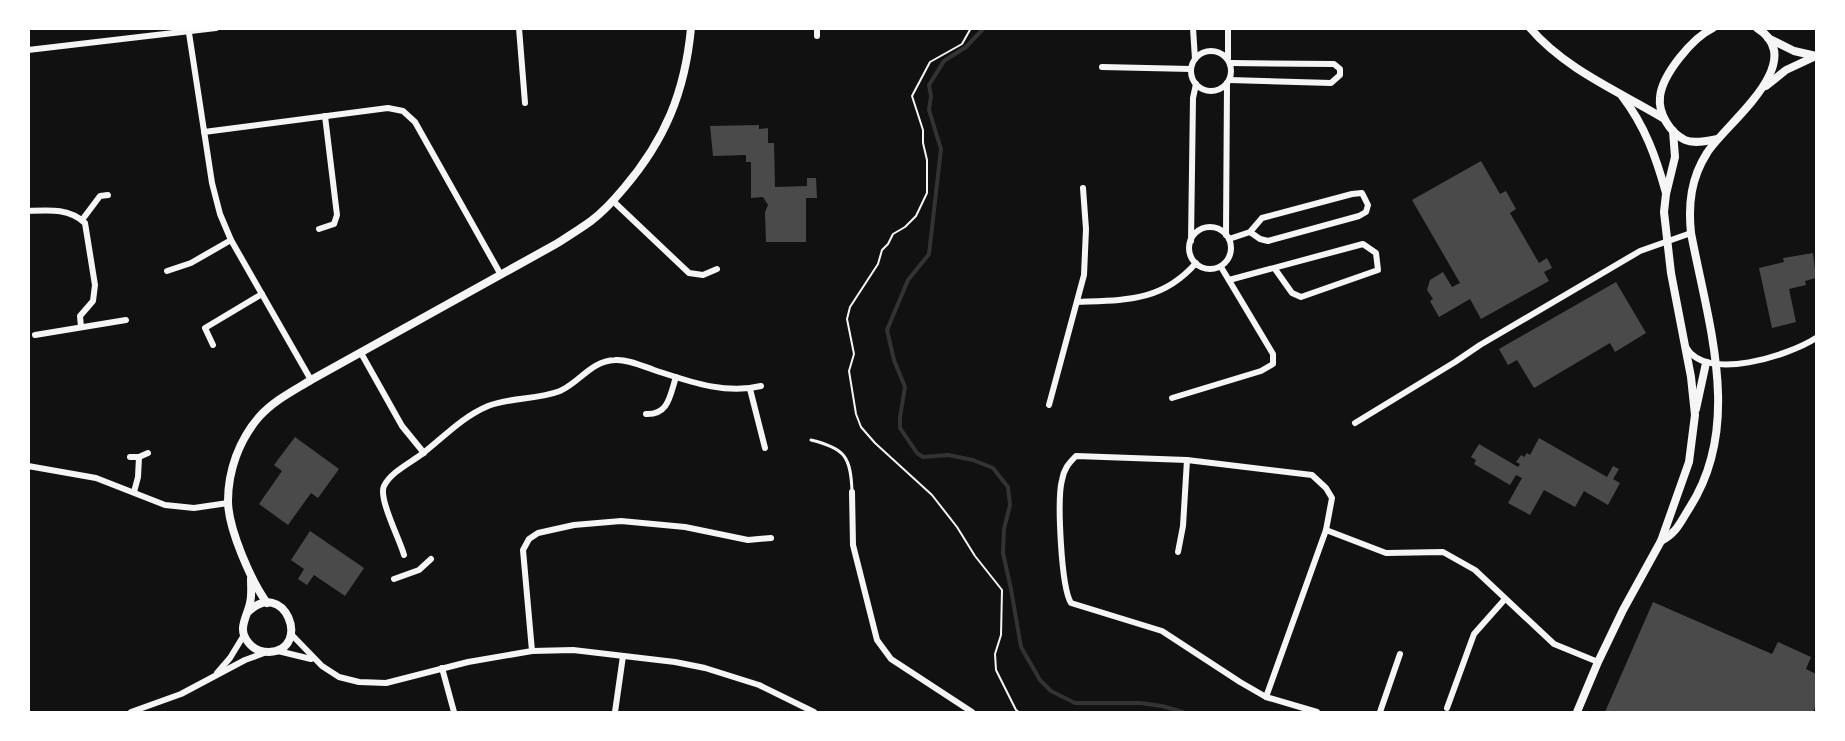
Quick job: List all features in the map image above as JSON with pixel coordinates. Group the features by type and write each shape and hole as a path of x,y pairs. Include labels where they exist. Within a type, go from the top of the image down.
{"street":[{"path":"28,50 109,39 189,33 216,28"},
{"path":"519,28 525,103"},
{"path":"267,603 251,578 236,537 228,503 232,468 244,438 260,416 277,401 311,380 556,244 592,220 643,165 668,124 688,60 691,28"},
{"path":"1193,28 1195,58 1191,75 1196,84 1204,90 1214,91 1228,82 1232,75 1228,28"},
{"path":"1530,28 1540,40 1568,62 1663,118 1684,140 1693,142 1717,139"},
{"path":"1663,118 1659,98 1664,80 1694,42 1713,28"},
{"path":"1762,32 1787,48 1816,56"},
{"path":"1661,541 1672,536 1700,492 1714,450 1718,410 1716,365 1691,233 1689,212 1693,184 1706,153 1752,102 1763,88 1771,71 1773,56 1762,32"},
{"path":"189,33 219,214 231,240 311,380"},
{"path":"1195,58 1209,50 1223,53 1229,60 1334,64 1340,69 1340,75 1331,83 1228,82"},
{"path":"1763,88 1786,70 1816,56"},
{"path":"1102,67 1191,69"},
{"path":"1196,84 1193,98 1190,253 1196,263 1208,269 1221,267 1230,255 1227,237 1228,82"},
{"path":"1620,94 1634,111 1650,143 1666,194"},
{"path":"204,132 388,108 403,111 415,122 501,275"},
{"path":"319,230 334,224 337,215 325,116"},
{"path":"1673,130 1675,157 1664,212 1695,415"},
{"path":"1049,405 1084,275 1086,229 1083,188"},
{"path":"1227,237 1250,232 1262,218 1352,194 1362,193 1368,205 1366,212 1359,216 1268,241 1250,232"},
{"path":"82,220 100,196 108,195"},
{"path":"612,201 689,273 703,275 717,269"},
{"path":"28,212 60,211 82,220 86,226 95,285 93,301 80,316 81,327"},
{"path":"1191,241 1198,232 1207,228 1217,229 1227,237"},
{"path":"1355,423 1479,345 1640,251 1691,233"},
{"path":"167,271 191,263 231,240"},
{"path":"1229,280 1363,244 1376,253 1379,266 1378,270 1301,297 1292,293 1275,269"},
{"path":"1077,302 1137,299 1160,292 1176,283 1196,263"},
{"path":"1172,398 1261,371 1273,364 1273,354 1221,267"},
{"path":"213,345 205,328 262,294"},
{"path":"35,334 126,320"},
{"path":"1684,344 1694,356 1706,363 1716,365 1750,362 1779,355 1816,338"},
{"path":"362,353 402,426 424,453"},
{"path":"404,555 382,495 384,486 394,475 456,425 479,411 507,400 559,391 602,362 616,360 721,388 750,389 761,386"},
{"path":"1577,712 1598,662 1661,541 1689,462 1695,415 1706,363"},
{"path":"646,414 663,411 676,377"},
{"path":"750,389 765,448"},
{"path":"130,457 139,458 148,453"},
{"path":"1266,696 1326,531 1332,498 1326,488 1312,475 1187,460 1076,456 1066,465 1061,482 1062,555 1066,596 1071,603 1162,631 1240,682 1266,696 1317,712"},
{"path":"134,492 139,458"},
{"path":"1178,552 1183,526 1187,460"},
{"path":"28,466 96,478 154,502 172,506 194,508 228,503"},
{"path":"852,492 853,545 877,640 891,659 972,712"},
{"path":"532,651 523,550 529,539 538,533 574,525 621,521 685,527 748,540 771,538"},
{"path":"1326,531 1386,553 1443,552 1475,570 1554,644 1598,662"},
{"path":"394,579 419,570 431,559"},
{"path":"212,678 230,658 244,634 244,620 250,601 251,578"},
{"path":"1447,708 1474,634 1505,599"},
{"path":"131,712 181,694 245,660 282,647 291,634 292,627 287,612 281,607 267,603 259,604 247,613"},
{"path":"244,634 252,647 292,653 315,660"},
{"path":"291,634 315,660 339,677 359,682 386,682 442,668 532,651 573,650 675,662 716,672 759,685 814,712"},
{"path":"1380,712 1400,654"},
{"path":"615,712 623,656"},
{"path":"442,668 454,712"}],"lane":[{"path":"811,440 835,447 846,457 852,471 852,492"}],"path":[{"path":"971,28 962,44 930,62 912,96 923,130 927,160 927,193 916,216 905,227 893,234 882,250 878,264 850,307 847,319 854,354 849,371 856,414 861,427 887,455 932,495 1002,590 1000,641 995,654 996,670 1019,712"}],"building":[{"path":"759,125 759,129 768,128 768,143 774,143 775,187 807,186 807,178 816,178 817,198 806,198 806,242 766,242 765,212 768,205 763,197 751,198 751,162 746,162 746,155 713,156 710,126"},
{"path":"1481,161 1500,194 1506,191 1516,209 1510,213 1539,263 1547,258 1552,268 1544,272 1549,281 1481,319 1470,299 1439,317 1430,301 1433,299 1427,290 1430,280 1443,272 1452,287 1460,283 1412,200"},
{"path":"1813,253 1816,278 1805,281 1806,285 1789,289 1796,322 1772,328 1759,268 1784,262 1783,258"},
{"path":"1616,282 1646,333 1615,352 1610,343 1534,388 1517,360 1508,365 1499,349"},
{"path":"295,437 339,469 318,498 311,493 288,525 259,504 282,471 274,465"},
{"path":"1539,438 1607,477 1613,466 1619,469 1613,479 1620,483 1608,505 1584,491 1575,507 1544,490 1530,515 1508,503 1522,478 1516,475 1510,485 1474,464 1476,460 1471,457 1479,444 1518,467 1520,464 1516,462 1521,455 1524,457 1527,453 1530,455"},
{"path":"310,531 364,568 345,596 314,575 307,585 298,579 304,569 291,560"},
{"path":"1653,602 1772,654 1778,642 1811,657 1806,669 1816,674 1816,705 1813,712 1605,712"}],"waterway":[{"path":"984,28 966,47 944,61 929,85 931,96 929,110 941,149 929,254 908,280 887,330 894,360 905,387 900,428 917,453 923,457 948,455 973,460 993,468 1008,487 1010,505 1004,529 1003,553 1021,647 1040,680 1051,691 1075,703 1140,703 1183,712"}]}
